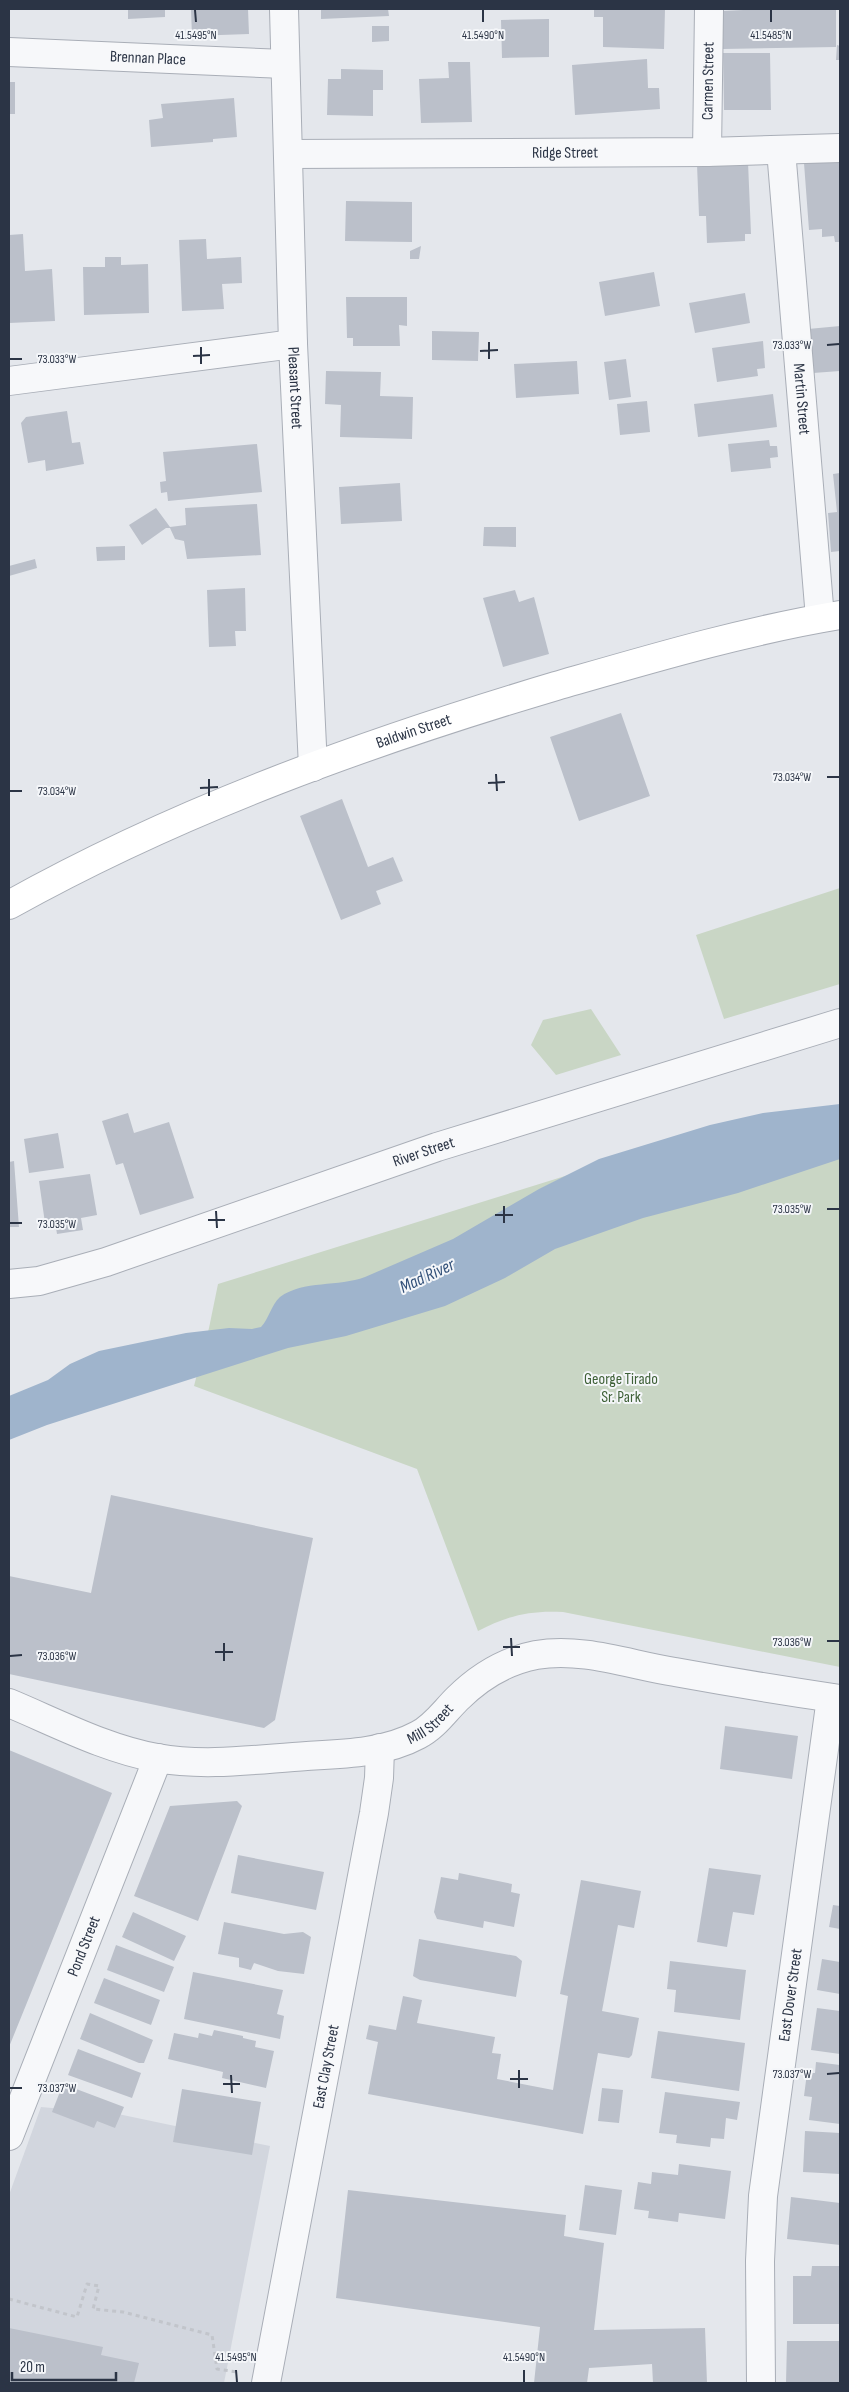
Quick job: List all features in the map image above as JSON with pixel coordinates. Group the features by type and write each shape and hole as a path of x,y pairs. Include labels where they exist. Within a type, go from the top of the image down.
{"main road":[{"name":"Baldwin Street","path":"9,905 66,875 166,827 313,767 486,708 590,676 701,646 830,617"}],"street":[{"name":"Pleasant Street","path":"284,9 293,344 313,767"},
{"name":"Carmen Street","path":"707,152 709,9"},
{"name":"Brennan Place","path":"9,52 285,64"},
{"name":"Ridge Street","path":"289,154 707,152 840,148"},
{"name":"Martin Street","path":"781,150 830,617"},
{"path":"9,382 293,344"},
{"name":"River Street","path":"9,1284 39,1281 106,1262 437,1147 840,1023"},
{"name":"Mill Street","path":"9,1703 99,1741 158,1758 194,1762 342,1754 380,1748 410,1739 427,1730 468,1688 493,1670 536,1655 566,1653 593,1656 673,1672 836,1699"},
{"name":"East Dover Street","path":"761,2383 760,2262 763,2196 836,1699"},
{"name":"East Clay Street","path":"267,2381 374,1814 379,1778 380,1748"},
{"name":"Pond Street","path":"9,2136 158,1758"}],"path":[{"path":"9,2299 77,2317 87,2284 99,2286 93,2310 123,2312 212,2336 217,2369 267,2381"}],"shaded area":[{"path":"41,2107 118,2114 270,2146 224,2383 9,2383 9,2195"}],"green space":[{"path":"840,888 840,984 724,1019 696,935"},
{"path":"591,1009 621,1055 556,1075 531,1045 543,1020"},
{"name":"George Tirado Sr. Park","path":"840,1114 840,1667 563,1612 540,1612 519,1615 498,1621 478,1631 417,1469 194,1386 218,1284 639,1153"}],"water":[{"name":"Mad River","path":"840,1104 840,1159 738,1193 643,1218 555,1249 505,1278 445,1306 346,1336 288,1348 47,1425 9,1440 9,1396 48,1380 70,1364 99,1351 186,1333 229,1328 252,1329 261,1327 277,1300 289,1292 299,1288 365,1277 453,1239 539,1189 599,1159 710,1125 763,1113"}],"building":[{"path":"128,9 165,9 165,17 128,19"},
{"path":"191,9 248,9 249,34 192,36"},
{"path":"321,9 388,9 389,16 321,19"},
{"path":"594,9 665,9 664,49 603,47 603,17 594,17"},
{"path":"836,9 836,47 723,49 723,11"},
{"path":"549,19 549,57 502,58 501,20"},
{"path":"372,26 389,26 389,41 372,42"},
{"path":"837,45 840,46 840,60 836,60"},
{"path":"723,53 770,53 771,110 724,110"},
{"path":"647,59 648,88 659,88 660,109 575,115 572,65"},
{"path":"448,62 470,62 472,122 421,123 419,79 449,78"},
{"path":"341,69 383,70 383,90 373,90 373,116 327,115 328,79 341,79"},
{"path":"9,82 15,82 15,114 9,114"},
{"path":"234,98 237,137 213,139 213,142 151,147 149,120 163,118 161,104"},
{"path":"840,161 840,242 835,242 834,236 822,237 822,229 809,230 804,163"},
{"path":"748,162 751,234 745,234 745,241 707,243 706,216 699,216 697,164"},
{"path":"346,201 412,202 412,242 345,241"},
{"path":"23,234 25,271 52,269 55,321 9,323 9,235"},
{"path":"206,239 207,259 241,257 242,283 222,284 224,309 182,311 179,240"},
{"path":"421,246 419,259 410,259 410,251"},
{"path":"105,257 121,257 121,265 148,264 149,313 84,315 83,267 105,267"},
{"path":"654,272 660,306 605,316 599,282"},
{"path":"745,293 750,323 695,333 689,303"},
{"path":"346,297 407,297 407,326 399,325 400,346 353,346 353,338 347,338"},
{"path":"840,326 840,371 813,373 808,329"},
{"path":"432,331 479,332 478,361 432,360"},
{"path":"763,341 765,368 757,369 758,376 717,382 712,348"},
{"path":"626,359 631,397 609,400 604,362"},
{"path":"577,361 579,394 516,398 514,364"},
{"path":"326,371 381,372 380,396 413,397 412,439 340,437 341,405 325,404"},
{"path":"773,394 777,427 698,437 694,404"},
{"path":"647,401 650,432 620,435 617,404"},
{"path":"67,411 72,443 80,442 84,464 46,471 45,460 28,463 21,423 26,417"},
{"path":"769,440 770,446 777,446 778,457 770,458 771,468 731,472 728,444"},
{"path":"257,444 262,492 168,501 167,492 161,493 160,482 166,481 163,452"},
{"path":"840,473 840,551 831,552 828,513 837,512 833,474"},
{"path":"400,483 402,521 341,524 339,487"},
{"path":"257,504 261,555 187,559 184,541 175,539 170,528 166,528 142,545 129,525 156,508 170,527 186,525 185,508"},
{"path":"484,527 516,527 516,547 483,546"},
{"path":"125,546 125,560 97,561 96,547"},
{"path":"35,559 37,568 9,576 9,566"},
{"path":"245,588 246,631 235,631 236,646 209,647 207,590"},
{"path":"515,590 519,602 534,597 549,654 503,667 483,598"},
{"path":"621,713 650,796 579,821 550,737"},
{"path":"342,799 368,867 393,857 403,881 376,891 381,904 341,920 300,816"},
{"path":"128,1113 134,1133 169,1122 194,1198 140,1215 123,1163 116,1165 102,1121"},
{"path":"58,1133 64,1168 29,1173 24,1139"},
{"path":"14,1161 19,1227 9,1227 9,1162"},
{"path":"90,1174 97,1215 81,1218 83,1230 57,1234 55,1222 45,1223 39,1181"},
{"path":"111,1495 313,1538 275,1720 264,1728 9,1674 9,1576 91,1593"},
{"path":"725,1726 798,1736 792,1779 720,1769"},
{"path":"9,1750 112,1793 9,2047"},
{"path":"237,1801 242,1806 198,1921 134,1896 170,1806"},
{"path":"238,1855 324,1872 316,1910 231,1893"},
{"path":"709,1868 761,1875 754,1915 733,1912 727,1947 697,1942"},
{"path":"459,1873 512,1884 511,1892 520,1894 514,1927 484,1921 483,1928 437,1919 434,1912 441,1877 458,1880"},
{"path":"581,1880 641,1891 634,1928 618,1925 602,2011 639,2018 632,2055 629,2058 598,2053 583,2134 368,2094 378,2042 366,2039 369,2025 396,2030 403,1996 422,2000 417,2023 495,2037 492,2053 501,2054 497,2079 553,2090 568,1996 560,1994"},
{"path":"833,1905 840,1906 840,1929 829,1927"},
{"path":"133,1912 186,1936 174,1961 122,1937"},
{"path":"224,1922 284,1934 303,1932 311,1937 304,1974 278,1971 254,1963 251,1970 239,1967 239,1958 218,1954"},
{"path":"419,1939 516,1956 522,1961 516,1997 420,1980 413,1976"},
{"path":"116,1945 174,1967 164,1992 107,1970"},
{"path":"822,1959 840,1962 840,1994 817,1990"},
{"path":"670,1961 746,1970 740,2020 674,2012 676,1990 667,1989"},
{"path":"193,1972 283,1990 277,2014 284,2016 280,2039 184,2019"},
{"path":"104,1978 160,2000 151,2025 94,2003"},
{"path":"817,2008 840,2011 840,2054 811,2050"},
{"path":"90,2013 153,2040 144,2063 139,2063 80,2039"},
{"path":"214,2030 243,2036 243,2038 256,2041 255,2047 274,2051 266,2088 222,2078 223,2072 168,2059 174,2033 198,2038 199,2033 212,2036"},
{"path":"658,2031 745,2043 739,2091 651,2078"},
{"path":"78,2049 141,2073 132,2098 68,2075"},
{"path":"816,2062 840,2065 840,2124 809,2120 812,2097 804,2096 807,2073 815,2073"},
{"path":"63,2084 124,2107 115,2128 97,2121 94,2128 52,2112"},
{"path":"602,2088 623,2090 619,2123 598,2121"},
{"path":"182,2089 261,2102 252,2155 173,2142"},
{"path":"665,2092 740,2102 737,2120 726,2118 724,2139 711,2138 710,2147 676,2143 677,2135 659,2133"},
{"path":"805,2131 840,2133 840,2174 803,2172"},
{"path":"679,2164 731,2171 725,2219 679,2213 678,2222 648,2218 649,2211 634,2209 638,2182 651,2184 652,2172 678,2175"},
{"path":"585,2185 622,2190 616,2235 579,2230"},
{"path":"348,2190 566,2215 564,2236 604,2243 594,2330 705,2328 707,2383 653,2383 652,2364 589,2368 587,2383 534,2383 540,2327 336,2298"},
{"path":"791,2197 840,2203 840,2245 787,2239"},
{"path":"812,2266 840,2266 840,2324 793,2324 793,2276 811,2276"},
{"path":"9,2328 103,2347 101,2355 139,2363 134,2383 9,2383"},
{"path":"787,2341 840,2341 840,2383 786,2383"}]}
